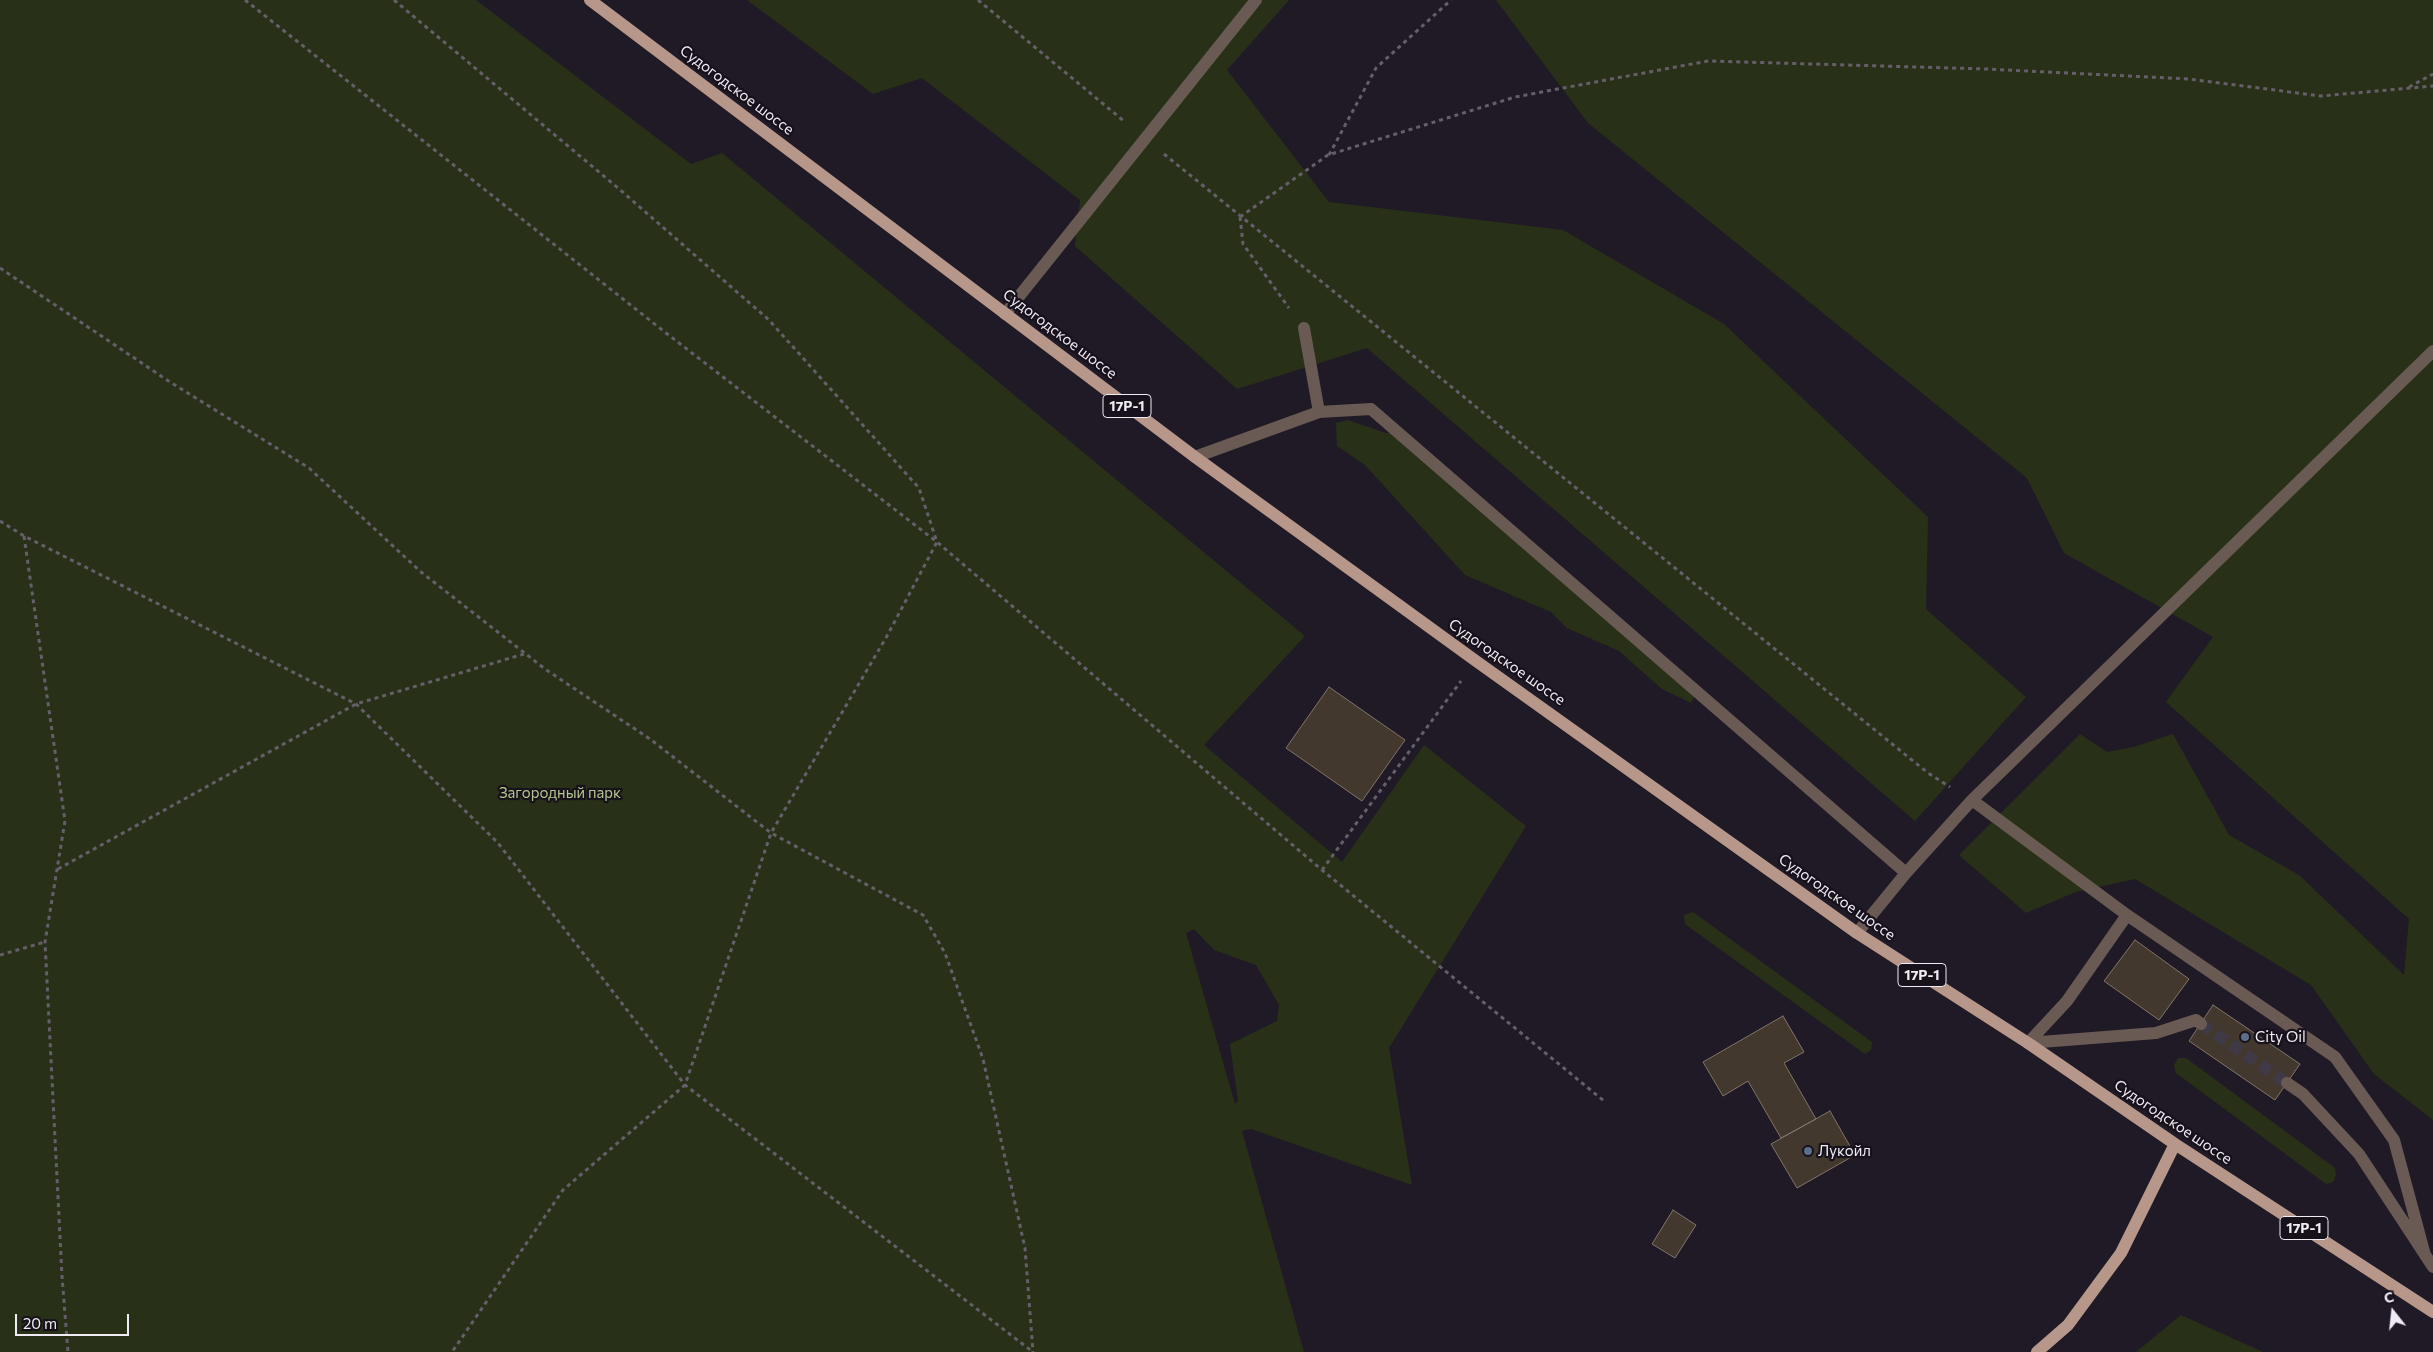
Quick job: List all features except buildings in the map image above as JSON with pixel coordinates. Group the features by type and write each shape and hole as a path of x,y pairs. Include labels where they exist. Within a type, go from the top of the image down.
{"main road":[{"name":"Судогодское шоссе","path":"590,0 1195,457 1476,661 1857,933 2028,1043 2175,1144 2433,1312"},
{"path":"2037,1352 2068,1325 2121,1253 2175,1144"}],"street":[{"path":"1005,314 1256,0"},
{"path":"1304,328 1319,412"},
{"path":"1857,933 1906,872 1972,800 2433,351"},
{"path":"1195,457 1319,412 1371,409 1906,872"},
{"path":"1972,800 2127,915 2335,1057 2394,1140 2425,1255"},
{"path":"2028,1043 2067,1001 2127,915"},
{"path":"2028,1043 2156,1033 2196,1020 2201,1024"},
{"path":"2287,1083 2303,1094 2359,1154 2433,1267"}],"path":[{"path":"245,0 658,327 936,542 1322,870 1604,1101"},
{"path":"394,0 618,188 769,320 919,488 936,542 887,636 771,833 685,1084 563,1190 452,1352"},
{"path":"978,0 1240,217 1928,773 1972,800"},
{"path":"1328,155 1376,68 1451,0"},
{"path":"1240,217 1328,155 1515,97 1708,61 1976,69 2189,79 2321,96 2433,86"},
{"path":"2406,88 2433,74"},
{"path":"1240,217 1243,244 1304,328"},
{"path":"0,268 170,382 308,468 421,572 525,653 650,739 771,833 922,915 945,953 988,1078 1025,1248 1033,1352"},
{"path":"0,521 24,536 356,704 498,843 685,1084 1033,1352"},
{"path":"24,536 65,821 45,942 61,1266 68,1352"},
{"path":"57,870 356,704 525,653"},
{"path":"1322,870 1476,661"},
{"path":"0,955 45,942"}],"green space":[{"name":"Загородный парк","path":"0,0 476,0 691,164 722,153 1305,636 1204,745 1342,862 1424,745 1526,826 1389,1048 1412,1185 1251,1129 1242,1131 1304,1352 0,1352","holes":["1194,929 1214,950 1256,965 1279,1005 1277,1021 1230,1044 1238,1101 1235,1104 1186,933"]},
{"path":"747,0 1289,0 1227,70 1329,202 1563,230 1724,324 1928,517 1926,609 2026,697 1915,821 1367,348 1237,389 1075,246 1080,200 922,78 873,94"},
{"path":"1496,0 2433,0 2433,1120 2374,1074 2311,985 2135,879 2076,892 2026,913 1959,855 2080,734 2107,752 2134,747 2173,734 2229,835 2299,875 2404,975 2409,919 2166,702 2213,637 2064,553 2027,478 1588,123"},
{"path":"1348,420 1386,433 1403,433 1696,693 1691,703 1662,689 1619,651 1567,628 1551,612 1465,575 1365,465 1337,446 1336,423"},
{"path":"1693,912 1872,1042 1871,1050 1865,1054 1685,924 1684,915"},
{"path":"2178,1058 2186,1058 2335,1168 2336,1175 2333,1182 2326,1184 2176,1073 2174,1065"},
{"path":"2181,1315 2263,1352 2136,1352"}],"tunnel":[{"path":"2201,1024 2287,1083"}],"place":[{"name":"City Oil","path":"2245,1037"},
{"name":"Лукойл","path":"1808,1151"}]}
